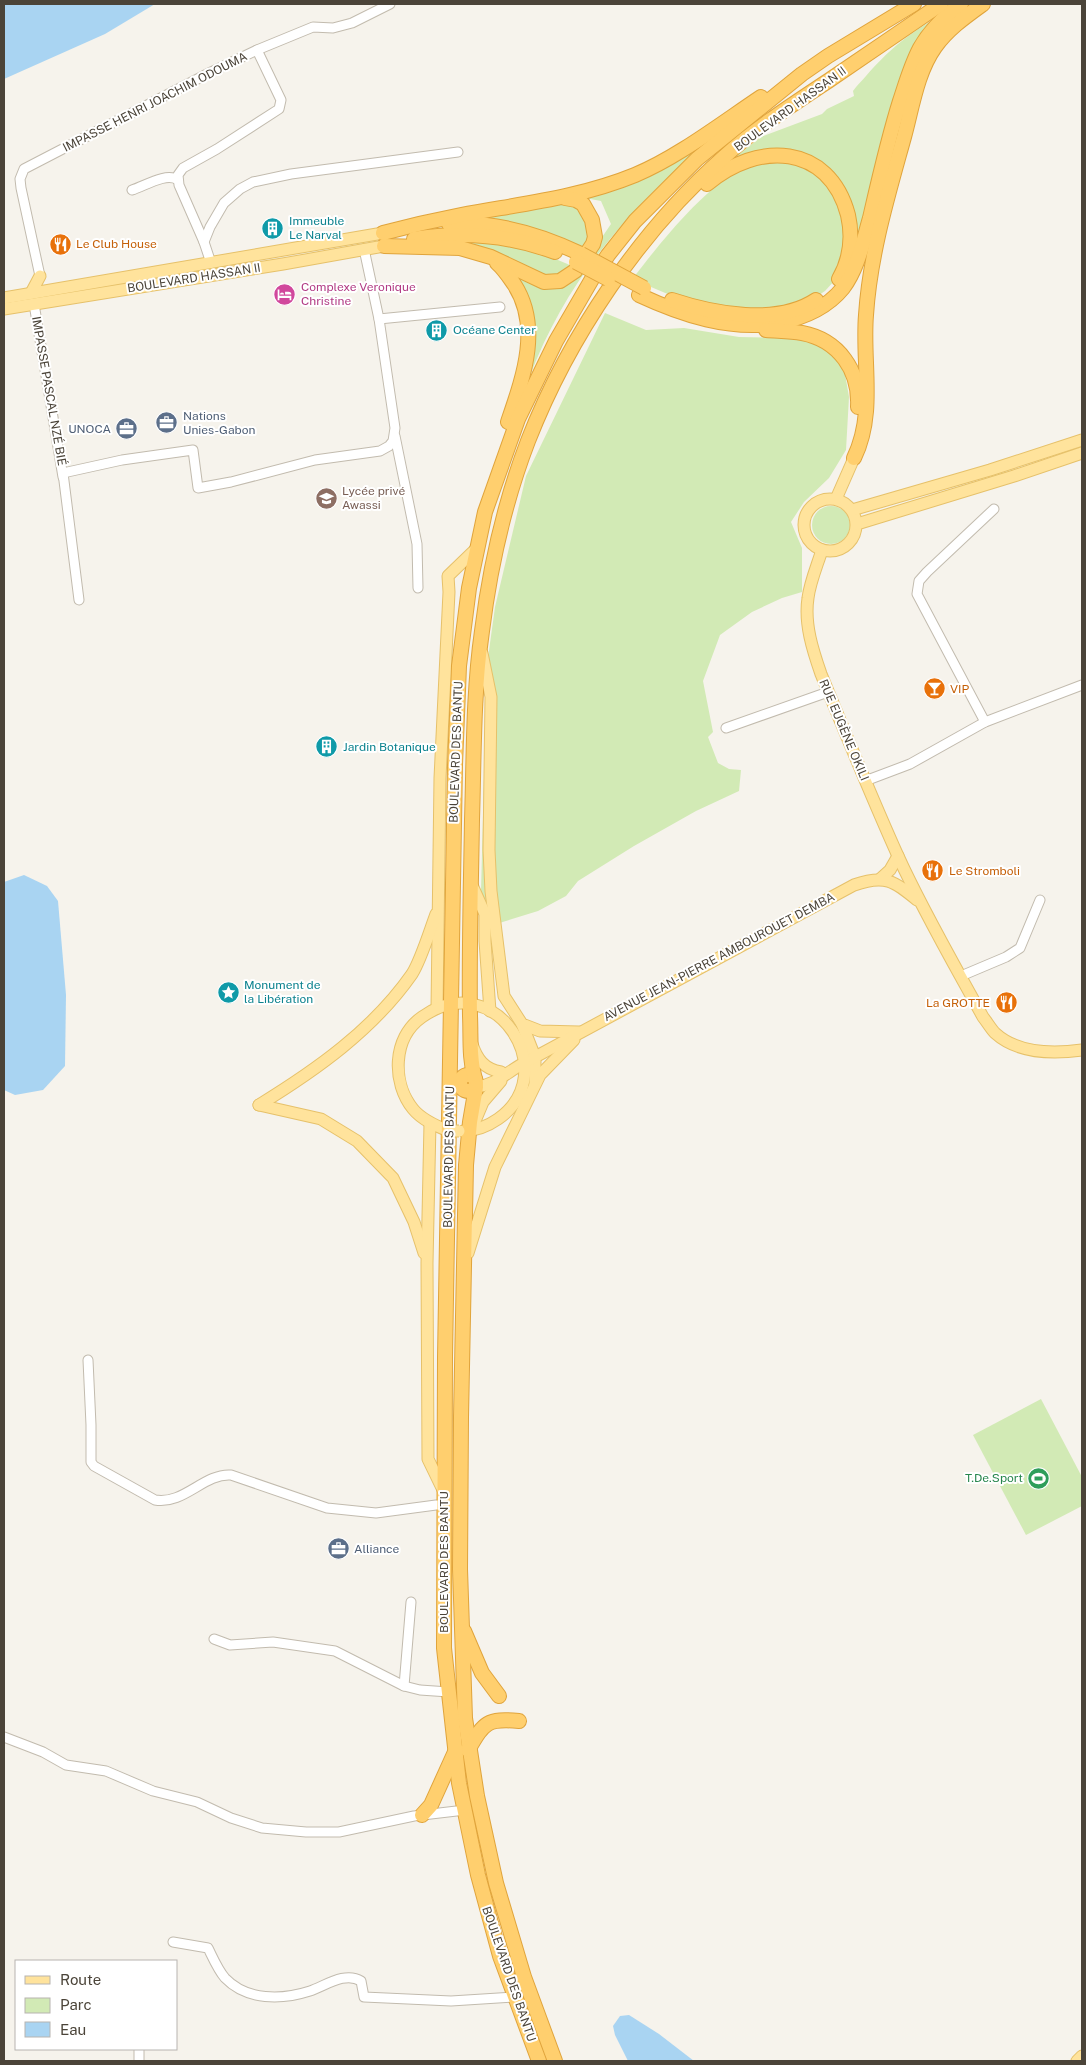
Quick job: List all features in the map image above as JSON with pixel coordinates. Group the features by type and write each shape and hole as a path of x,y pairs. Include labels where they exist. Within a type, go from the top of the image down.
{"highway":[{"name":"BOULEVARD HASSAN II","path":"599,268 635,221 697,159 802,74 914,4"},
{"name":"BOULEVARD HASSAN II","path":"617,278 652,233 710,170 763,125 941,4"},
{"path":"739,324 764,325 803,318 829,301 847,282 856,265 864,240 896,113 910,69 920,48 932,31 960,4"},
{"path":"854,458 859,446 866,414 866,315 872,264 877,238 916,91 934,48 954,26 982,4"},
{"path":"384,239 459,215 558,198 604,186 642,172 726,122 780,83 802,74"},
{"path":"642,292 726,313 762,315 789,311 812,303 828,292 838,280 848,258 851,233 843,202 828,178 819,170 804,162 775,155 753,157 724,170 668,222 652,233"},
{"path":"384,239 473,251 544,282 560,281 572,274 593,244 595,233 590,214 583,204 576,200 558,198"},
{"path":"384,239 481,234 526,242 578,258 687,315 765,330 811,335 830,344 845,359 851,369 858,390 854,458"},
{"path":"480,531 484,498 494,460 517,397 529,345 526,314 517,289 500,266 486,256"},
{"name":"BOULEVARD DES BANTU","path":"539,2061 488,1917 465,1810 462,1750 460,1450 466,1164 459,1131 449,1112 448,1005 453,935 455,765 459,666 464,622 480,531 498,474 524,406 556,341 599,268"},
{"name":"BOULEVARD DES BANTU","path":"555,2061 524,1977 506,1918 448,1692 444,1648 446,1265 459,1131 476,1083 471,1062 470,1040 474,733 480,645 495,557 510,498 539,415 562,368 617,278"},
{"path":"448,1005 456,1069 460,1083"},
{"path":"446,1265 450,1244 455,1111 460,1083 464,1076 468,1075 476,1083"},
{"path":"461,1625 482,1673 499,1696"},
{"path":"422,1815 431,1805 462,1750 478,1732 488,1723 498,1720 519,1720"}],"main road":[{"name":"BOULEVARD HASSAN II","path":"4,298 33,299 283,264 364,249 384,239"},
{"name":"BOULEVARD HASSAN II","path":"4,309 53,290 211,263 384,239"},
{"path":"40,276 53,290"},
{"path":"33,299 40,276"},
{"path":"852,510 990,470 1082,440"},
{"path":"857,524 1082,453"},
{"path":"836,499 854,458"},
{"path":"836,499 842,501 852,510 857,524 856,532 846,546 831,552 815,547 806,534 805,518 808,511 820,501 836,499"},
{"path":"448,1005 438,907 440,778 449,592 448,576 476,548"},
{"name":"RUE EUGÈNE OKILI","path":"822,550 810,586 807,614 815,656 865,781 920,903 983,1017 995,1032 1004,1039 1031,1050 1060,1052 1082,1050"},
{"path":"480,645 491,697 489,850 491,891 504,996 522,1024 535,1057 535,1086"},
{"path":"880,879 890,870 898,856"},
{"path":"880,879 896,883 920,903"},
{"name":"AVENUE JEAN-PIERRE AMBOUROUET DEMBA","path":"476,1083 502,1075 838,893 861,882 880,879"},
{"path":"471,882 485,914 490,1011"},
{"path":"427,1263 414,1222 393,1178 357,1141 321,1119 259,1106 309,1074 375,1019 413,972 438,907"},
{"path":"448,1005 470,1005 480,1006 500,1016 515,1032 523,1053 521,1065 525,1075 518,1096 506,1114 489,1125 459,1131 430,1123 414,1110 403,1093 398,1073 399,1053 407,1034 420,1018 448,1005"},
{"path":"522,1024 540,1031 581,1032"},
{"path":"464,1267 495,1167 540,1075 581,1032"},
{"path":"466,1164 480,1108 502,1075 482,1063 470,1040"},
{"path":"430,1123 427,1263 428,1460 444,1499"},
{"path":"1078,2061 1082,2056"}],"street":[{"name":"IMPASSE HENRI JOACHIM ODOUMA","path":"40,276 21,188 20,179 24,169 257,50 313,27 333,28 356,22 390,4"},
{"path":"211,263 178,180 179,172 279,109 281,100 257,50"},
{"path":"204,242 224,203 240,189 253,182 291,174 458,152"},
{"path":"132,190 166,177 174,177 178,180"},
{"path":"364,249 379,319 395,435 417,544 418,588"},
{"name":"IMPASSE PASCAL NZÉ BIÉ","path":"33,299 63,475 79,600"},
{"path":"379,319 500,307"},
{"path":"63,475 122,460 193,450 198,488 231,482 315,460 380,451 389,446 395,435"},
{"path":"985,722 917,594 919,581 927,572 994,509"},
{"path":"865,781 910,764 985,722 1082,685"},
{"path":"726,728 828,692"},
{"path":"961,976 1006,957 1020,948 1040,900"},
{"path":"88,1360 91,1426 90,1462 100,1470 155,1500 163,1501 175,1498 222,1474 231,1475 328,1508 376,1513 436,1505 444,1499"},
{"path":"404,1686 410,1602"},
{"path":"214,1639 230,1645 273,1642 335,1650 404,1686 420,1690 448,1692"},
{"path":"4,1737 43,1752 66,1765 106,1771 153,1791 197,1802 231,1818 262,1828 339,1832 422,1815 465,1810"},
{"path":"173,1942 208,1948 226,1978 240,1989 261,1997 302,1993 339,1979 357,1978 361,1981 364,1997 451,2001 515,1997"}],"green space":[{"path":"933,20 903,69 857,248 842,187 767,150 731,160 761,137 822,114 827,109 854,96 853,91 856,87 889,52 905,38"},
{"path":"721,131 660,185 608,242 585,272 564,305 545,340 529,378 531,361 512,271 536,284 577,274 611,224 601,201 585,198"},
{"path":"772,161 800,166 822,178 831,187 848,229 835,280 825,291 813,299 784,309 743,311 670,295 634,277 682,218 711,191 739,171"},
{"path":"573,201 591,229 587,251 465,219"},
{"path":"461,240 519,248 547,256 574,267 553,278 461,242"},
{"path":"605,313 646,330 684,328 739,337 797,338 816,343 830,352 845,374 849,397 846,450 829,478 804,502 791,522 802,548 802,592 782,598 752,612 720,635 703,681 713,732 708,737 718,763 729,769 741,770 739,791 696,811 634,846 578,881 566,896 538,911 480,929 487,665 495,607 526,476"},
{"path":"831,506 844,512 850,525 844,538 831,544 818,538 812,525 818,512"},
{"path":"1041,1399 1082,1477 1082,1506 1026,1535 973,1435"}],"water":[{"path":"4,4 155,4 105,34 4,79"},
{"path":"24,875 47,886 58,901 66,995 65,1066 43,1090 15,1095 4,1090 4,882"},
{"path":"629,2015 659,2034 694,2061 628,2061 615,2035 613,2026 620,2016"}],"place":[{"name":"Immeuble Le Narval","path":"273,228"},
{"name":"Le Club House","path":"60,244"},
{"name":"Complexe Veronique Christine","path":"285,294"},
{"name":"Océane Center","path":"437,330"},
{"name":"Nations Unies-Gabon","path":"167,423"},
{"name":"UNOCA","path":"127,429"},
{"name":"Lycée privé Awassi","path":"326,498"},
{"name":"VIP","path":"934,689"},
{"name":"Jardin Botanique","path":"327,747"},
{"name":"Le Stromboli","path":"933,871"},
{"name":"Monument de la Libération","path":"228,992"},
{"name":"La GROTTE","path":"1006,1003"},
{"name":"T.De.Sport","path":"1039,1478"},
{"name":"Alliance","path":"338,1549"}]}
